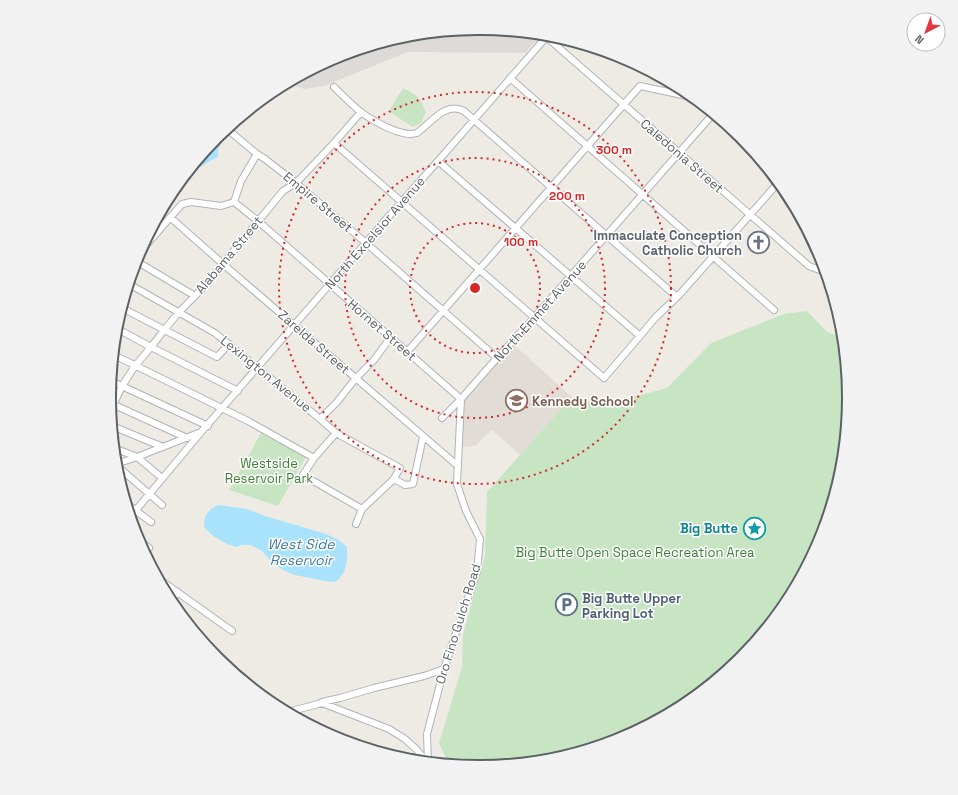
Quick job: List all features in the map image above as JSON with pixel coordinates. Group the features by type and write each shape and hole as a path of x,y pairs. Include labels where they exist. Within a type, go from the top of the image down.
{"street":[{"name":"North Excelsior Avenue","path":"202,431 208,426 474,120 541,40"},
{"name":"Caledonia Street","path":"554,43 623,105 809,266 818,269"},
{"path":"510,78 774,310"},
{"path":"407,352 640,86 676,94"},
{"path":"334,87 361,112 372,119 405,134 413,134 421,130 437,115 448,110 461,110 552,187 677,297"},
{"name":"Alabama Street","path":"116,397 135,366 164,329 223,264 283,191 296,183 361,112"},
{"name":"North Emmet Avenue","path":"442,418 534,318 709,118"},
{"name":"Empire Street","path":"232,133 296,183 497,358"},
{"path":"334,143 604,378 655,318 677,297 714,257 774,187"},
{"path":"154,236 182,204 191,202 221,206 234,202 241,181 257,154"},
{"path":"438,161 640,336"},
{"name":"Hornet Street","path":"234,202 258,221 461,399"},
{"name":"Zarelda Street","path":"171,218 458,466"},
{"path":"142,265 195,296"},
{"name":"Lexington Avenue","path":"134,287 215,333 336,433 400,468 394,479"},
{"path":"127,311 217,357 229,344"},
{"path":"122,331 238,391"},
{"path":"320,419 374,360 390,338"},
{"path":"119,358 248,421 314,458"},
{"path":"117,384 208,426"},
{"path":"458,466 461,399"},
{"path":"116,408 187,438"},
{"path":"118,428 163,447"},
{"path":"122,463 202,431"},
{"path":"135,511 202,431"},
{"path":"336,433 314,458 303,475 362,509"},
{"path":"356,524 362,509 394,479 405,485 413,484 423,437"},
{"path":"121,451 137,457 162,478"},
{"name":"Oro Fino Gulch Road","path":"427,756 427,734 444,668 477,571 480,539 466,511 457,484 458,466"},
{"path":"124,472 162,505"},
{"path":"135,511 151,522"},
{"path":"170,586 232,631"},
{"path":"176,595 178,592"},
{"path":"296,710 424,676 444,668"},
{"path":"322,703 389,729 405,738 421,755"}],"shaded area":[{"path":"479,35 537,40 525,53 408,52 324,86 304,89 295,86 319,72 362,54 408,42 432,38"},
{"name":"Kennedy School","path":"513,344 572,397 520,455 492,430 475,446 462,447 462,408 464,399"}],"green space":[{"path":"403,88 418,97 426,112 421,123 413,127 391,113 390,109"},
{"name":"Big Butte Open Space Recreation Area","path":"807,311 827,332 836,335 841,374 841,421 835,468 814,536 793,579 767,618 752,637 735,654 700,685 680,699 639,723 596,741 550,753 503,759 479,760 446,758 439,743 462,667 463,634 485,556 487,492 572,397 604,405 667,388 711,343 784,314"},
{"name":"Westside Reservoir Park","path":"261,433 306,457 278,506 229,490"}],"water":[{"path":"222,142 218,150 218,157 198,169"},
{"name":"West Side Reservoir","path":"218,505 247,509 265,516 326,534 337,539 347,547 347,560 344,572 335,582 295,575 274,564 262,551 251,545 236,547 227,544 213,536 204,525 205,517 211,509"}],"place":[{"name":"Immaculate Conception Catholic Church","path":"758,242"},
{"name":"Kennedy School","path":"516,401"},
{"name":"Big Butte","path":"754,528"},
{"name":"Big Butte Upper Parking Lot","path":"567,605"}]}
